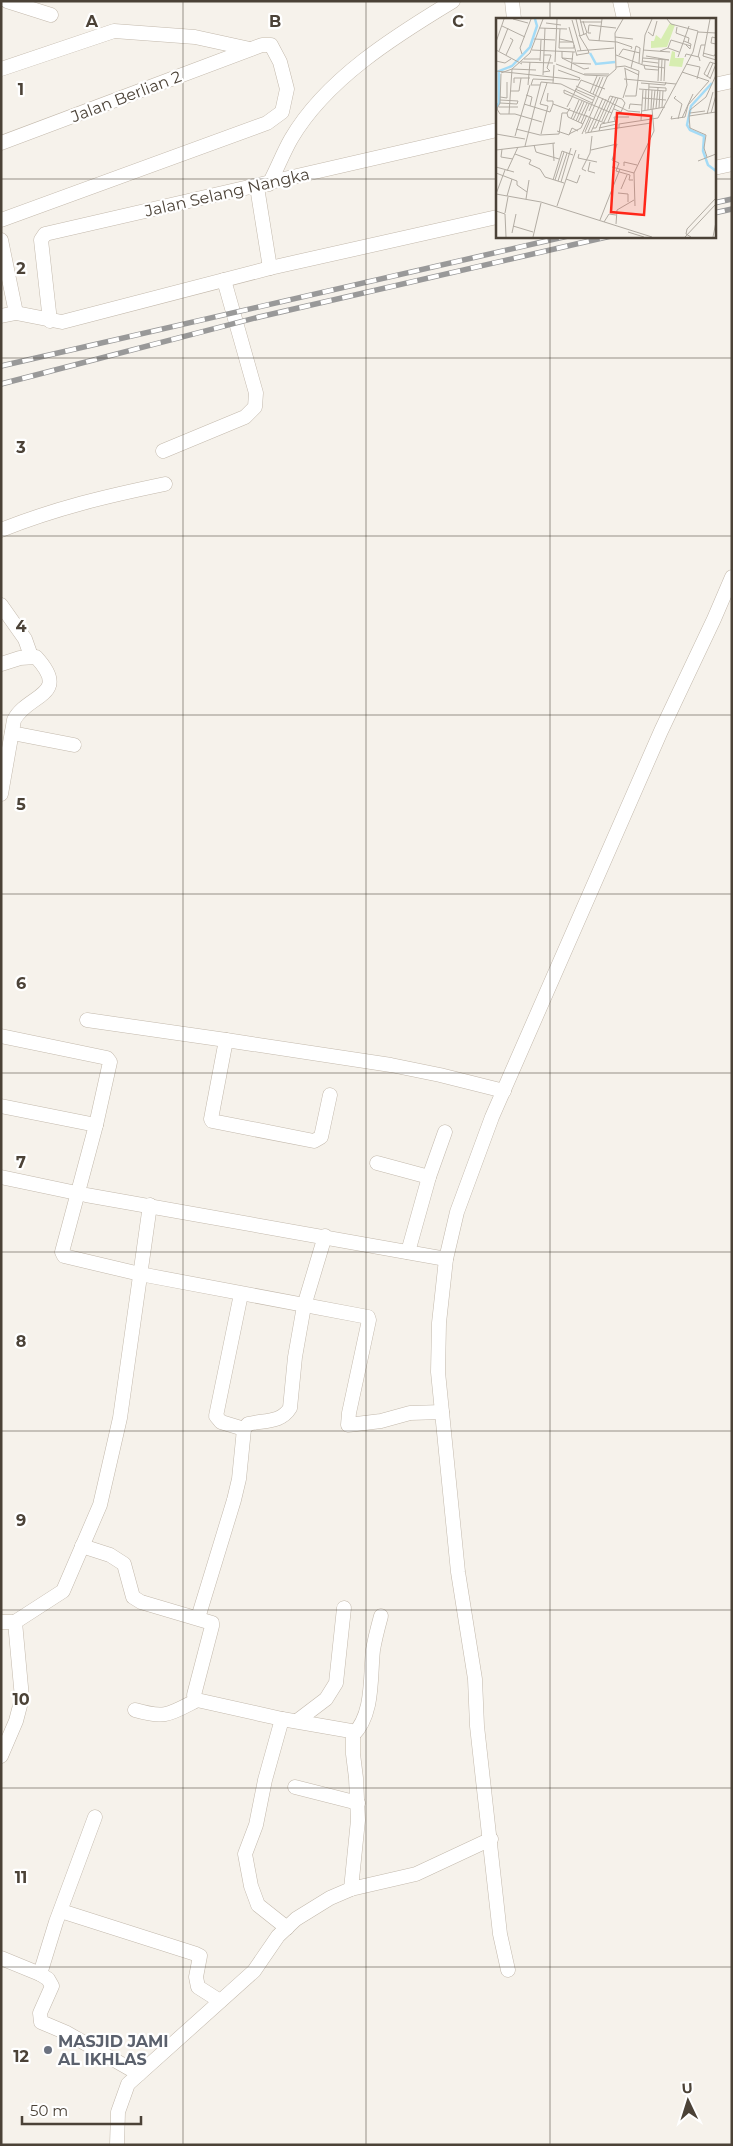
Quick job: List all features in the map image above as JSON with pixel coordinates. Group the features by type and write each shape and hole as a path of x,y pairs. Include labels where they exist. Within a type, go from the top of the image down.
{"street":[{"path":"7,1 51,14"},
{"path":"270,268 263,185 292,138 325,96 388,42 452,1"},
{"path":"512,1 514,18"},
{"path":"620,1 624,18"},
{"path":"1,69 114,31 195,37 251,49 271,45 280,62 287,89 282,112 266,123 1,220"},
{"name":"Jalan Berlian 2","path":"1,143 251,49"},
{"path":"716,85 732,81"},
{"name":"Jalan Selang Nangka","path":"50,321 41,240 45,234 496,130"},
{"path":"716,168 732,164"},
{"path":"1,316 16,313 62,322 270,268 496,217"},
{"path":"1,240 16,313"},
{"path":"163,451 245,417 255,407 256,393 224,280"},
{"path":"1,530 93,498 165,484"},
{"path":"508,1970 500,1934 476,1726 474,1679 458,1572 438,1372 439,1323 446,1259 467,1182 504,1091 657,740 727,604 732,577"},
{"path":"1,604 25,640 31,656"},
{"path":"1,664 31,656 36,657 49,675 48,688 40,698 19,711 14,720 1,794"},
{"path":"12,733 74,745"},
{"path":"87,1020 391,1065 504,1091"},
{"path":"1,1036 107,1058 110,1062 96,1126 62,1252 64,1256 140,1274 365,1316 369,1320 348,1413 348,1425 381,1421 410,1413 442,1412"},
{"path":"226,1040 211,1116 212,1120 314,1141 321,1137 330,1095"},
{"path":"1,1106 96,1126"},
{"path":"408,1252 429,1177 445,1132"},
{"path":"377,1163 429,1177"},
{"path":"1,1177 78,1193 446,1259"},
{"path":"1,1756 16,1721 22,1698 8,1622 62,1591 100,1505 120,1418 150,1205"},
{"path":"198,1618 234,1500 239,1478 241,1440 244,1429 248,1424 278,1420 290,1408 295,1357 304,1306 325,1236"},
{"path":"241,1294 216,1416 221,1422 244,1429"},
{"path":"82,1546 110,1555 124,1564 133,1598 209,1621 212,1626 194,1695 197,1700"},
{"path":"297,1721 326,1699 336,1683 344,1608"},
{"path":"351,1889 358,1828 358,1803 352,1754 353,1735 362,1725 381,1616"},
{"path":"135,1710 159,1716 172,1713 197,1700 282,1719 347,1729 353,1735"},
{"path":"282,1719 265,1780 256,1825 246,1854 251,1886 258,1905 287,1928"},
{"path":"295,1787 358,1803"},
{"path":"40,1974 95,1817"},
{"path":"117,2145 118,2112 128,2084 254,1971 278,1936 287,1928 330,1898 351,1889 416,1874 490,1839"},
{"path":"61,1911 196,1954 200,1957 196,1978 198,1987 220,2001"},
{"path":"1,1958 48,1979 52,1986 40,2013 41,2022 67,2033 139,2074"}],"railway":[{"path":"716,203 732,199"},
{"path":"716,213 732,209"},
{"path":"1,366 559,238"},
{"path":"1,384 259,317 602,238"}],"place":[{"name":"MASJID JAMI AL IKHLAS","path":"48,2050"}]}
